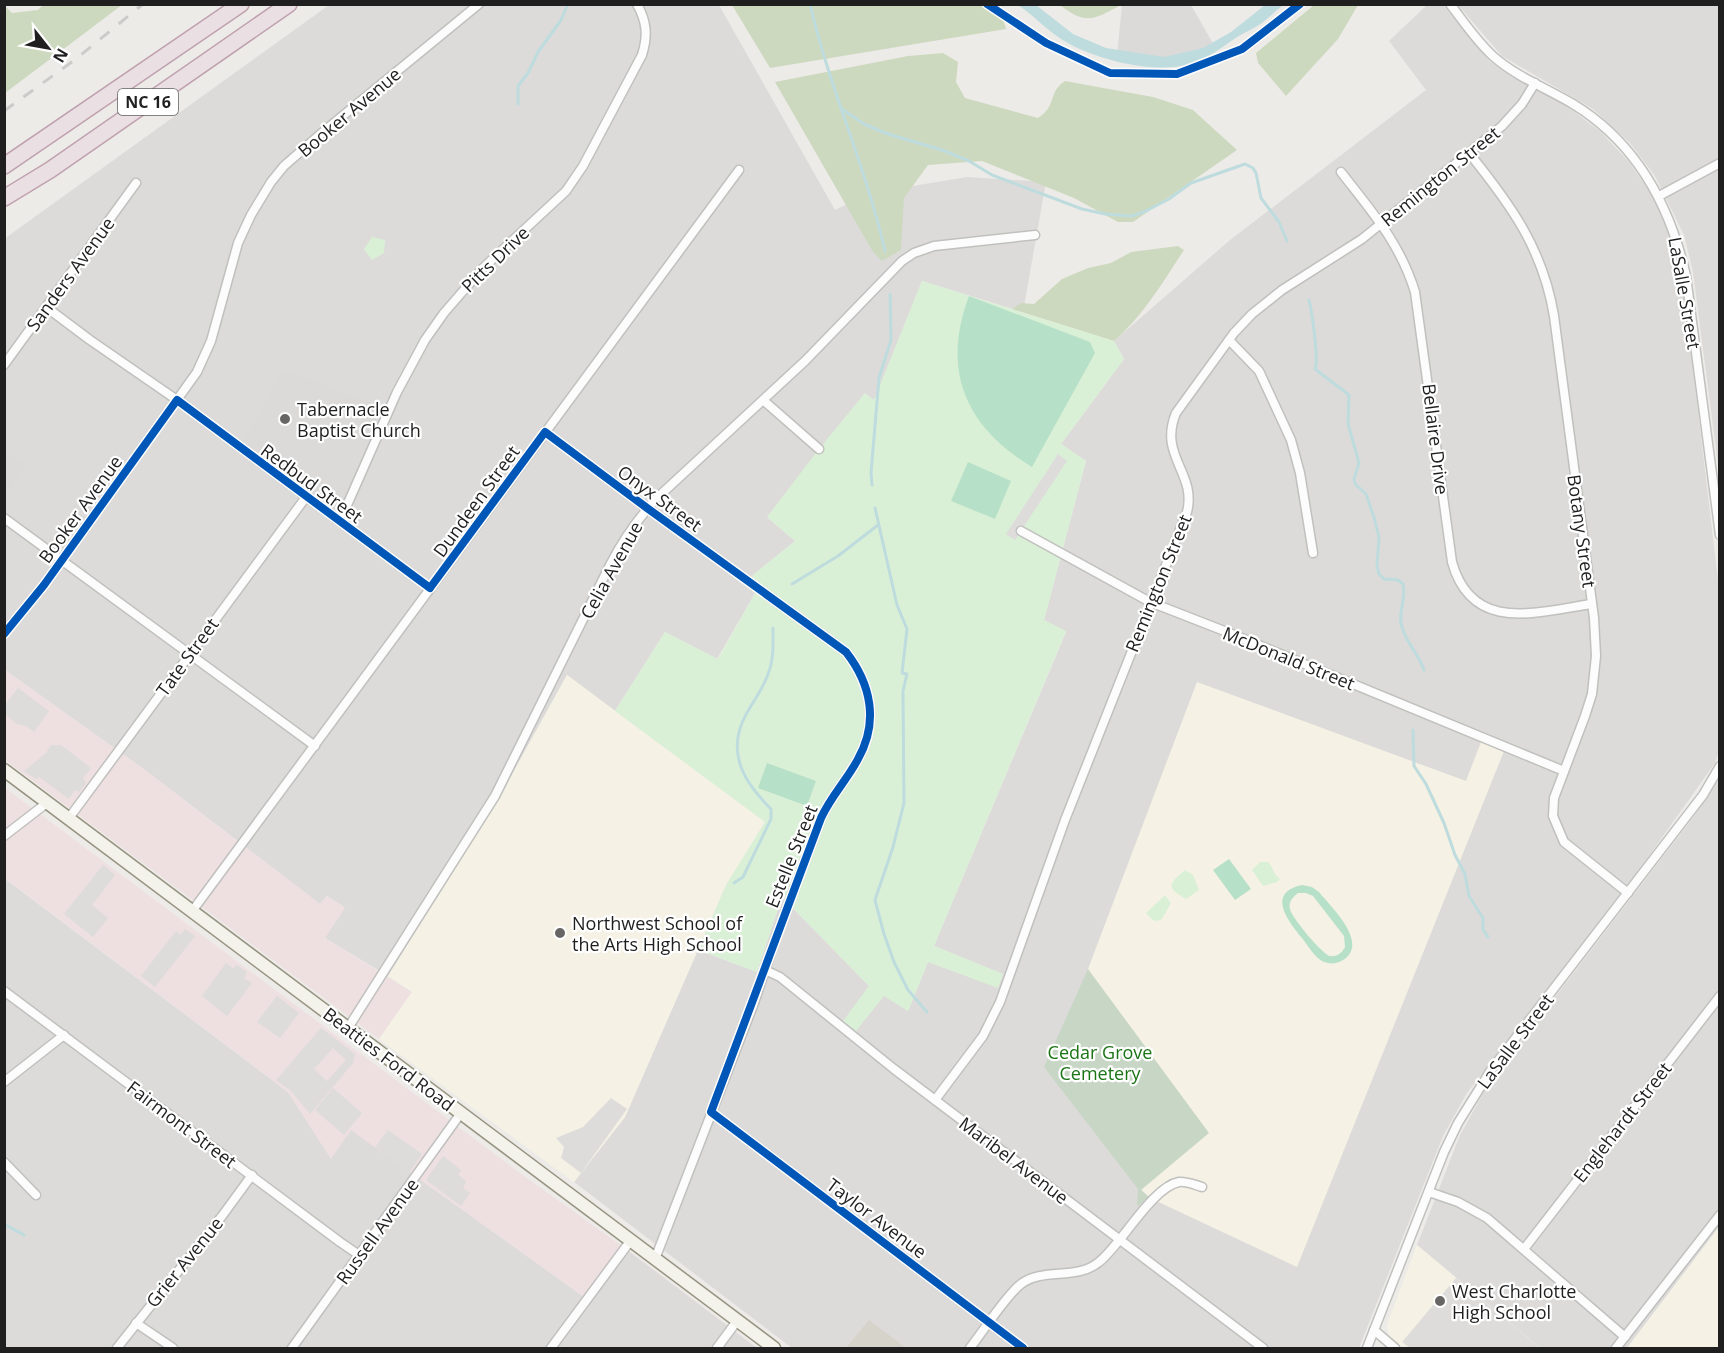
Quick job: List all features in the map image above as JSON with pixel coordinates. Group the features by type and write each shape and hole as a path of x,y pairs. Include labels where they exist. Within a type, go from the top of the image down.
{"highway":[{"name":"NC 16","path":"4,166 241,4"},
{"name":"NC 16","path":"4,198 50,170 290,4"}],"main road":[{"name":"Beatties Ford Road","path":"4,770 774,1348"}],"street":[{"name":"Booker Avenue","path":"4,634 61,561 177,400 202,361 214,330 236,249 251,214 271,182 284,166 323,132 479,4"},
{"name":"Pitts Drive","path":"338,520 396,392 431,331 475,276 560,197 583,166 642,55 646,42 646,25 637,4"},
{"name":"LaSalle Street","path":"1450,4 1495,58 1579,108 1606,129 1634,159 1659,196 1674,229 1686,276 1719,535"},
{"name":"Remington Street","path":"935,1100 983,1036 1000,1002 1065,820 1189,506 1188,488 1174,457 1171,443 1172,423 1176,413 1229,340 1252,314 1270,299 1381,224 1469,153 1516,112 1536,83"},
{"name":"Botany Street","path":"1469,153 1515,213 1527,233 1545,277 1554,316 1592,604 1596,649 1592,694 1553,804 1553,816 1564,842 1628,893"},
{"path":"1659,196 1719,163"},
{"name":"Dundeen Street","path":"193,910 739,170"},
{"name":"Bellaire Drive","path":"1341,172 1381,224 1401,255 1415,292 1452,562 1459,581 1475,601 1502,614 1522,615 1592,604"},
{"name":"Sanders Avenue","path":"4,365 136,183"},
{"name":"Celia Avenue","path":"348,1028 495,796 620,546 647,508 827,339 894,269 914,253 934,246 1035,235"},
{"name":"Redbud Street","path":"46,308 177,400 430,588"},
{"path":"1229,340 1259,371 1291,440 1300,473 1313,553"},
{"path":"763,400 819,449"},
{"name":"Onyx Street","path":"545,432 758,588"},
{"name":"Tate Street","path":"69,818 306,497"},
{"path":"4,518 315,746"},
{"name":"McDonald Street","path":"1021,531 1150,602 1564,771"},
{"name":"Estelle Street","path":"655,1258 821,818 827,805 858,760 870,725 871,711 864,682 846,652 758,588"},
{"name":"LaSalle Street","path":"1371,1347 1374,1330 1429,1192 1458,1123 1480,1085 1703,795 1719,766"},
{"path":"4,836 48,802"},
{"name":"Maribel Avenue","path":"765,970 780,977 840,1028 1263,1348"},
{"name":"Fairmont Street","path":"4,991 359,1255"},
{"name":"Englehardt Street","path":"1524,1249 1719,996"},
{"path":"4,1082 64,1035"},
{"name":"Russell Avenue","path":"292,1348 461,1113"},
{"name":"Taylor Avenue","path":"711,1113 1023,1348"},
{"path":"4,1162 36,1196"},
{"name":"Grier Avenue","path":"117,1348 252,1175"},
{"path":"970,1348 1019,1285 1037,1276 1087,1270 1106,1256 1146,1207 1172,1185 1181,1182 1202,1187"},
{"path":"1429,1192 1458,1202 1477,1212 1524,1249 1625,1336"},
{"path":"1616,1348 1719,1215"},
{"path":"551,1348 631,1240"},
{"path":"717,1348 737,1320"},
{"path":"136,1323 173,1348"},
{"path":"1374,1330 1395,1348"}],"shaded area":[{"path":"329,5 719,5 835,210 870,193 967,177 1046,182 1023,312 922,281 874,401 865,393 768,518 795,541 747,580 758,588 717,659 665,632 615,711 567,675 494,807 388,976 325,938 344,907 327,896 320,904 145,770 5,670 4,239"},
{"path":"1122,5 1191,5 1215,47 1164,61 1117,55"},
{"path":"1427,5 1443,5 1488,60 1511,76 1565,105 1601,132 1629,162 1650,192 1667,228 1677,258 1688,326 1719,589 1719,751 1715,763 1646,860 1467,1093 1443,1136 1359,1348 792,1348 574,1182 625,1117 698,950 757,972 782,897 869,986 908,1011 928,962 998,987 1003,974 934,946 1066,632 1044,620 1086,461 1061,444 1124,359 1114,341 1230,240 1426,90 1389,41"},
{"path":"1458,5 1719,5 1719,472 1693,272 1684,235 1655,176 1630,143 1593,109 1502,56"},
{"path":"284,369 384,408 338,513 241,444"},
{"path":"5,450 26,466 5,496"},
{"path":"1058,454 1067,461 1015,540 1006,534"},
{"path":"5,670 145,770 320,904 327,896 345,908 325,938 412,992 379,1039 5,760"},
{"name":"Northwest School of the Arts High School","path":"567,675 765,822 726,885 625,1117 574,1182 379,1039 412,992 388,976 494,807"},
{"path":"1197,682 1466,781 1481,742 1504,751 1297,1267 1150,1198 1141,1190 1088,969"},
{"path":"18,688 49,711 34,732 26,726 17,724 5,714 5,705"},
{"path":"51,745 61,745 91,768 83,778 86,783 79,792 75,790 69,799 39,777 36,779 24,771 46,753"},
{"path":"1719,779 1719,1227 1627,1348 1540,1348 1417,1245 1460,1135 1489,1083 1695,815"},
{"path":"4,787 524,1176 622,1246 584,1297 351,1130 331,1159 288,1092 5,878"},
{"path":"103,865 115,875 92,905 108,918 93,937 64,914"},
{"path":"4,878 288,1092 331,1158 350,1129 584,1297 622,1246 757,1348 5,1348"},
{"path":"185,929 195,936 155,987 141,976 176,931 181,935"},
{"path":"226,963 233,968 237,965 247,972 244,978 252,983 227,1016 202,996"},
{"path":"277,996 299,1013 280,1038 257,1022"},
{"path":"321,1028 355,1054 353,1063 310,1114 291,1091 276,1080","holes":["333,1048 346,1060 327,1081 314,1069"]},
{"path":"333,1088 362,1113 344,1135 315,1110"},
{"path":"611,1098 627,1109 581,1173 561,1158 564,1147 556,1138 583,1127"},
{"path":"388,1130 422,1154 409,1173 374,1149"},
{"path":"443,1156 461,1170 458,1175 466,1181 463,1188 470,1193 461,1206 426,1180"},
{"path":"1719,1227 1719,1348 1627,1348"},
{"name":"West Charlotte High School","path":"1417,1245 1540,1348 1403,1348 1389,1336 1387,1325"},
{"name":"West Charlotte High School","path":"1456,1278 1540,1348 1410,1348 1402,1342"},
{"path":"869,1320 906,1348 846,1348"}],"green space":[{"path":"43,5 122,5 5,93 5,6 12,13 38,10"},
{"path":"732,5 982,5 1003,19 1006,29 770,68"},
{"path":"1060,5 1121,5 1097,17 1084,18 1069,12"},
{"path":"1314,5 1358,5 1338,39 1286,96 1258,63 1256,53"},
{"path":"943,53 958,62 956,82 965,98 1038,118 1048,108 1056,90 1065,81 1153,97 1193,110 1237,150 1133,222 1118,222 1074,198 982,161 928,165 904,198 901,250 882,261 873,252 775,82 908,56"},
{"path":"372,237 385,240 384,253 372,260 364,249"},
{"path":"1178,246 1184,250 1160,286 1134,321 1114,341 1012,309 1021,303 1034,304 1062,279 1088,268 1111,263 1131,252"},
{"path":"922,281 1114,341 1124,359 1061,444 1086,461 1044,620 1066,631 934,946 1003,974 998,988 928,962 908,1011 884,996 856,1031 843,1021 869,986 782,897 757,972 698,950 726,885 765,822 615,711 665,632 718,659 758,588 747,580 795,541 767,517 865,393 874,400"},
{"path":"969,296 1090,342 1095,353 1032,467 990,434 975,415 965,394 959,372 958,348 961,323"},
{"path":"968,462 1011,481 995,519 951,501"},
{"path":"767,763 816,781 807,806 758,788"},
{"path":"1229,859 1251,889 1235,900 1213,870"},
{"path":"1260,862 1270,864 1280,879 1277,882 1263,886 1252,870"},
{"path":"1185,870 1193,875 1199,890 1186,899 1175,892 1172,886 1175,879"},
{"path":"1302,885 1312,887 1338,914 1350,933 1352,942 1351,951 1346,958 1336,963 1327,963 1312,952 1283,909 1282,901 1291,889","holes":["1298,893 1313,896 1344,936 1345,947 1341,953 1330,956 1326,954 1301,927 1292,913 1291,900"]},
{"path":"1165,895 1171,903 1162,919 1155,921 1146,913"},
{"name":"Cedar Grove Cemetery","path":"1088,969 1209,1133 1141,1190 1150,1198 1137,1206 1138,1189 1044,1067"}],"water":[{"path":"1018,5 1036,5 1073,34 1106,48 1164,57 1203,48 1231,32 1265,5 1283,5 1262,23 1202,59 1190,64 1159,68 1124,63 1089,53 1056,35"}],"waterway":[{"path":"518,104 518,86 528,73 538,52 561,20 568,4"},
{"path":"810,4 885,251"},
{"path":"842,109 864,124 885,133 945,151 969,161 992,175 1082,209 1105,214 1131,216 1144,212 1169,199 1191,183 1245,164 1253,168 1256,173 1261,198 1279,222 1287,241"},
{"path":"872,485 879,378 891,340 890,294"},
{"path":"1309,300 1316,346 1315,369 1349,395 1348,424 1359,463 1354,479 1355,484 1366,494 1374,517 1379,537 1377,566 1379,574 1384,579 1398,580 1403,584 1402,627 1424,670"},
{"path":"875,508 897,605 907,629 902,673 907,674 903,691 904,803 893,847 875,900 894,962 908,990 927,1012"},
{"path":"792,584 838,556 878,525"},
{"path":"734,883 743,877 771,819 771,809 754,790 742,770 737,748 742,723 770,669 773,628"},
{"path":"1413,730 1414,766 1426,784 1444,823 1455,855 1465,874 1469,896 1483,918 1483,929 1488,937"},
{"path":"4,1224 24,1235"}],"railway":[{"path":"4,111 76,59 143,4"}],"cycle path":[{"path":"987,4 1046,43 1110,73 1177,74 1242,49 1300,4"},
{"path":"4,634 44,585 177,400 430,588 545,432 846,652 855,664 869,704 870,717 865,745 854,767 829,802 821,818 711,1112 1023,1348"}],"place":[{"name":"Tabernacle Baptist Church","path":"285,419"},
{"name":"Northwest School of the Arts High School","path":"560,933"},
{"name":"West Charlotte High School","path":"1440,1301"}]}
